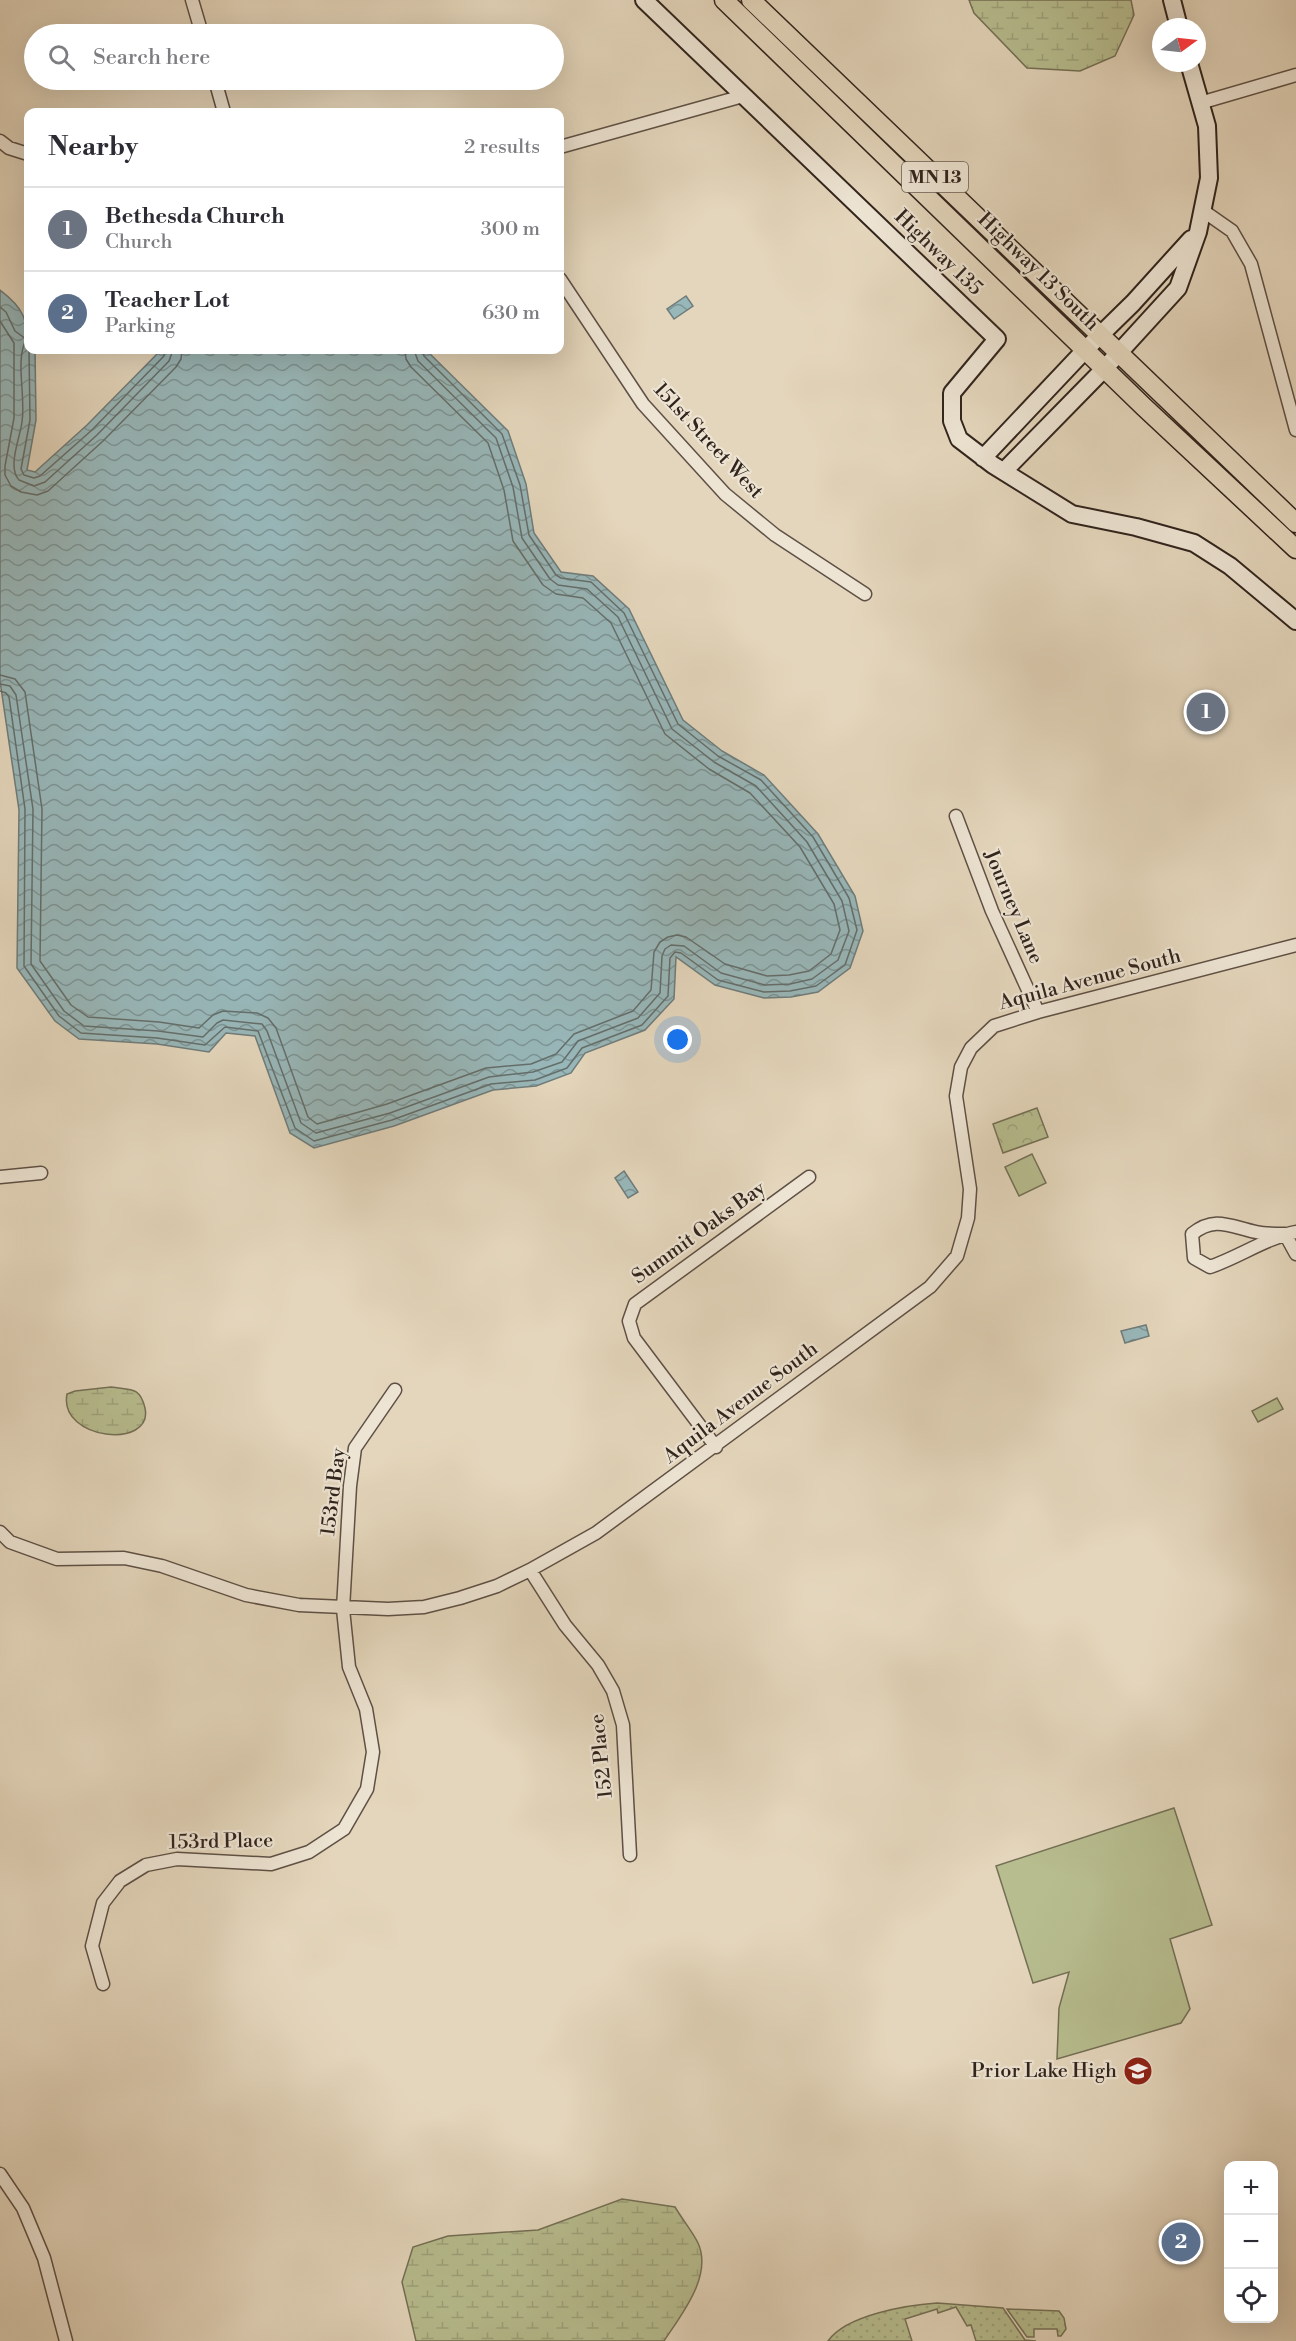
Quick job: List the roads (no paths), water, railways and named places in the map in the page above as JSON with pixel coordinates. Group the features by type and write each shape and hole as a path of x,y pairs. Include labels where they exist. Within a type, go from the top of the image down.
{"main road":[{"name":"Highway 13 South","path":"724,0 1104,369 1296,549"},
{"name":"Highway 13 South","path":"751,0 1296,523"}],"street":[{"path":"192,0 199,24"},
{"path":"645,0 743,96"},
{"path":"1172,0 1177,18"},
{"path":"1004,471 1104,369 1178,288 1198,232 1209,178 1207,126 1191,72"},
{"path":"1200,103 1296,75"},
{"path":"218,90 223,108"},
{"path":"564,146 743,96"},
{"name":"Highway 135","path":"743,96 997,339 952,393 952,420 959,439 983,458 1072,514 1136,527 1194,543 1230,566 1296,621"},
{"path":"0,141 9,148 24,153"},
{"path":"1202,210 1233,231 1251,264 1296,430"},
{"path":"983,458 1100,334 1158,277 1198,232"},
{"name":"151st Street West","path":"564,285 643,404 725,494 775,535 865,594"},
{"name":"Journey Lane","path":"956,816 992,911 1038,1012"},
{"name":"Aquila Avenue South","path":"0,1532 10,1542 57,1559 124,1558 162,1566 246,1595 299,1605 343,1609 424,1607 487,1589 530,1570 596,1533 716,1447 930,1287 957,1256 968,1218 970,1189 956,1096 961,1067 971,1048 994,1026 1038,1012 1296,945"},
{"path":"0,1177 41,1173"},
{"name":"Summit Oaks Bay","path":"716,1447 634,1338 629,1321 635,1304 809,1177"},
{"path":"1230,1224 1256,1232 1291,1233 1210,1267 1194,1258 1192,1234 1202,1226 1230,1224"},
{"path":"1291,1233 1296,1254"},
{"name":"153rd Bay","path":"343,1609 355,1448 394,1390"},
{"name":"152 Place","path":"530,1570 565,1625 598,1665 613,1691 623,1725 630,1855"},
{"name":"153rd Place","path":"103,1984 92,1946 103,1903 120,1881 146,1865 177,1859 271,1864 309,1852 344,1829 367,1789 373,1752 366,1709 349,1667 343,1609"},
{"path":"0,2174 23,2208 44,2258 66,2341"}],"water":[{"path":"0,290 14,303 23,316 24,354 35,354 36,420 27,470 35,472 87,425 157,354 430,354 508,431 526,484 534,533 561,572 593,576 629,609 683,720 722,751 764,775 818,834 855,896 863,931 850,968 818,992 791,997 764,998 715,985 676,957 674,999 645,1030 585,1053 571,1073 536,1086 493,1090 394,1126 314,1148 290,1133 255,1036 226,1033 209,1052 157,1044 79,1039 55,1021 17,968 19,810 0,681"},
{"path":"686,296 693,306 674,319 667,309"},
{"path":"624,1171 638,1192 628,1198 615,1178"},
{"path":"1146,1325 1149,1336 1125,1343 1121,1331"}],"place":[{"name":"Bethesda Church","path":"1206,712"},
{"name":"Prior Lake High","path":"1138,2071"},
{"name":"Teacher Lot","path":"1181,2242"}]}
